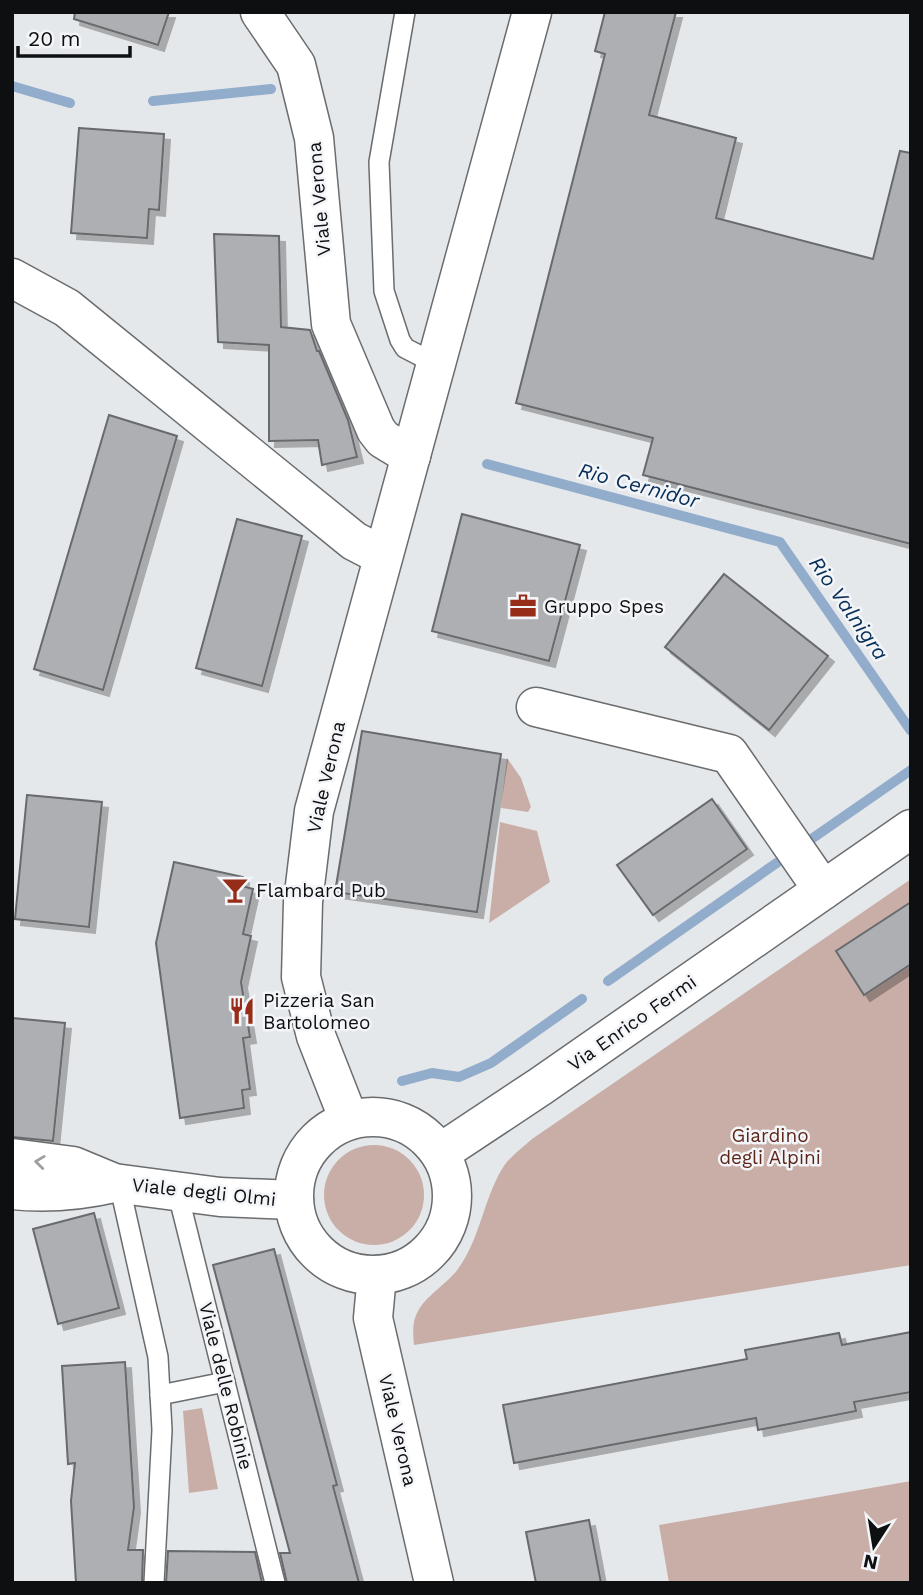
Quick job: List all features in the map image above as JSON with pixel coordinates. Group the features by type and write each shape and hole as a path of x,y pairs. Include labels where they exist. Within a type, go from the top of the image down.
{"street":[{"name":"Viale Verona","path":"260,12 296,65 314,138 331,324 376,430 383,439 411,456"},
{"name":"Viale Verona","path":"349,1121 316,1036 301,976 303,902 314,811 532,12"},
{"path":"12,278 67,308 354,541 383,556"},
{"path":"536,707 729,754 823,890"},
{"name":"Via Enrico Fermi","path":"440,1153 911,829"},
{"path":"368,1116 404,1122 420,1131 440,1153 446,1162 452,1184 453,1206 447,1228 435,1247 419,1262 398,1272 377,1276 352,1273 329,1262 311,1246 299,1224 294,1200 295,1179 302,1160 314,1142 330,1129 368,1116"},
{"name":"Viale degli Olmi","path":"12,1158 74,1166 116,1183 220,1197 294,1200"},
{"name":"Viale degli Olmi","path":"12,1190 44,1193 82,1190 116,1183"},
{"name":"Viale Verona","path":"377,1276 373,1318 434,1583"}],"lane":[{"path":"405,12 379,162 384,291 405,348 436,364"},
{"path":"116,1183 158,1357 162,1430 154,1583"},
{"name":"Viale delle Robinie","path":"177,1190 275,1583"},
{"path":"160,1395 225,1382"}],"green space":[{"path":"507,758 521,778 531,807 528,812 501,808"},
{"path":"500,822 537,831 550,882 489,923"},
{"name":"Giardino degli Alpini","path":"911,879 911,1265 414,1345 413,1333 417,1313 425,1301 458,1269 477,1233 496,1181 516,1153 532,1139"},
{"path":"374,1145 393,1149 409,1160 420,1176 424,1195 420,1214 409,1230 393,1241 374,1245 355,1241 339,1230 328,1214 324,1195 328,1176 339,1160 355,1149"},
{"path":"202,1408 218,1489 189,1493 183,1411"},
{"path":"911,1481 911,1583 669,1583 659,1525"}],"building":[{"path":"75,12 169,12 158,45 74,19"},
{"path":"605,12 676,12 649,115 736,138 716,218 873,259 900,151 911,153 911,544 643,475 653,438 516,403 605,54 595,51"},
{"path":"79,128 164,134 159,210 149,209 147,238 71,233"},
{"path":"214,234 279,236 281,327 310,330 348,420 357,457 322,465 318,440 269,441 269,345 218,342"},
{"path":"109,415 177,436 103,690 34,669"},
{"path":"462,514 580,545 549,661 432,631"},
{"path":"237,519 302,536 262,686 196,668"},
{"path":"724,574 828,656 769,730 665,647"},
{"path":"362,731 501,754 477,912 335,892"},
{"path":"27,795 102,802 89,927 15,919"},
{"path":"712,799 747,849 653,915 617,865"},
{"path":"174,862 243,877 242,886 253,889 243,934 251,936 241,982 250,1037 243,1038 250,1089 242,1090 244,1108 180,1118 156,943"},
{"path":"911,902 911,964 864,995 836,951"},
{"path":"12,1018 65,1023 53,1141 12,1137"},
{"path":"94,1213 119,1308 58,1324 33,1229"},
{"path":"274,1249 337,1485 333,1486 359,1583 287,1583 280,1553 290,1553 213,1265"},
{"path":"911,1332 911,1392 854,1402 856,1411 758,1430 756,1418 514,1463 503,1405 747,1359 745,1350 839,1333 842,1345"},
{"path":"125,1362 134,1507 128,1550 143,1550 142,1583 76,1583 71,1501 75,1463 68,1464 62,1366"},
{"path":"589,1520 601,1583 536,1583 526,1532"},
{"path":"168,1551 255,1552 262,1583 166,1583"}],"waterway":[{"name":"Rio Cernidor","path":"12,86 70,103"},
{"name":"Rio Cernidor","path":"153,101 271,89"},
{"name":"Rio Cernidor","path":"487,464 780,542 911,731"},
{"name":"Rio Valnigra","path":"810,840 911,770"},
{"name":"Rio Valnigra","path":"608,981 778,862"},
{"name":"Rio Valnigra","path":"402,1081 432,1073 459,1077 491,1063 582,999"}],"place":[{"name":"Gruppo Spes","path":"523,606"},
{"name":"Flambard Pub","path":"235,890"},
{"name":"Pizzeria San Bartolomeo","path":"242,1011"}]}
